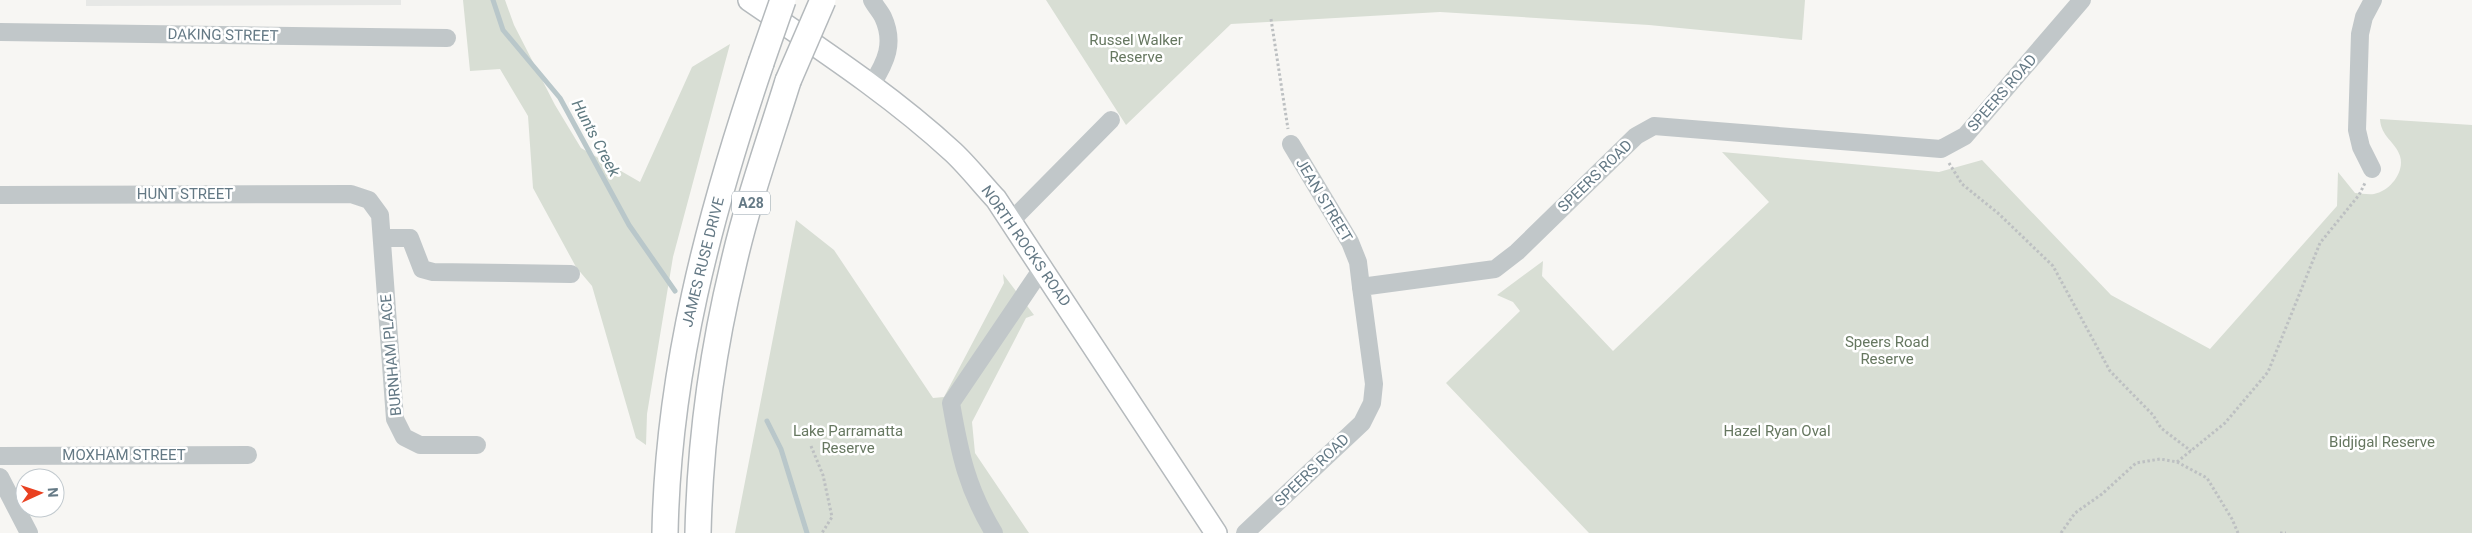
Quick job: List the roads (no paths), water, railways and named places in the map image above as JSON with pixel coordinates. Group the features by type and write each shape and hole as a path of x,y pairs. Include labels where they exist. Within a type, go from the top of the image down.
{"highway":[{"path":"761,63 774,0"},
{"name":"JAMES RUSE DRIVE","path":"666,533 672,428 687,322 717,202 782,0"},
{"name":"A28","path":"788,81 812,0"},
{"path":"788,81 823,0"},
{"name":"JAMES RUSE DRIVE","path":"698,533 702,459 709,393 733,266 788,81"}],"main road":[{"name":"NORTH ROCKS ROAD","path":"748,0 872,84 955,153 996,200 1011,221 1216,533"}],"street":[{"path":"872,0 883,16 889,48 886,62 872,84"},
{"name":"SPEERS ROAD","path":"1245,533 1362,423 1370,410 1374,384 1361,287 1495,269 1517,252 1636,136 1654,126 1941,150 1964,136 2082,0"},
{"path":"2372,169 2361,147 2357,130 2360,34 2364,17 2373,0"},
{"name":"DAKING STREET","path":"0,32 447,38"},
{"path":"1011,221 1111,120"},
{"name":"JEAN STREET","path":"1291,144 1350,242 1358,262 1361,287"},
{"name":"HUNT STREET","path":"0,195 351,194 369,200"},
{"name":"BURNHAM PLACE","path":"369,200 380,215 395,419 404,438 420,445 477,445"},
{"path":"382,238 410,238 422,269 433,272 571,274"},
{"path":"994,533 977,504 965,470 951,403 1042,267"},
{"name":"MOXHAM STREET","path":"0,456 248,455"},
{"path":"0,477 28,533"}],"waterway":[{"name":"Hunts Creek","path":"493,0 503,30 560,98 629,225 675,291"},
{"name":"Hunts Creek","path":"767,421 781,449 807,533"}],"park label":[{"name":"Russel Walker Reserve","path":"1136,48"},
{"name":"Speers Road Reserve","path":"1887,350"},
{"name":"Hazel Ryan Oval","path":"1777,431"},
{"name":"Lake Parramatta Reserve","path":"848,440"},
{"name":"Bidjigal Reserve","path":"2382,442"}]}
